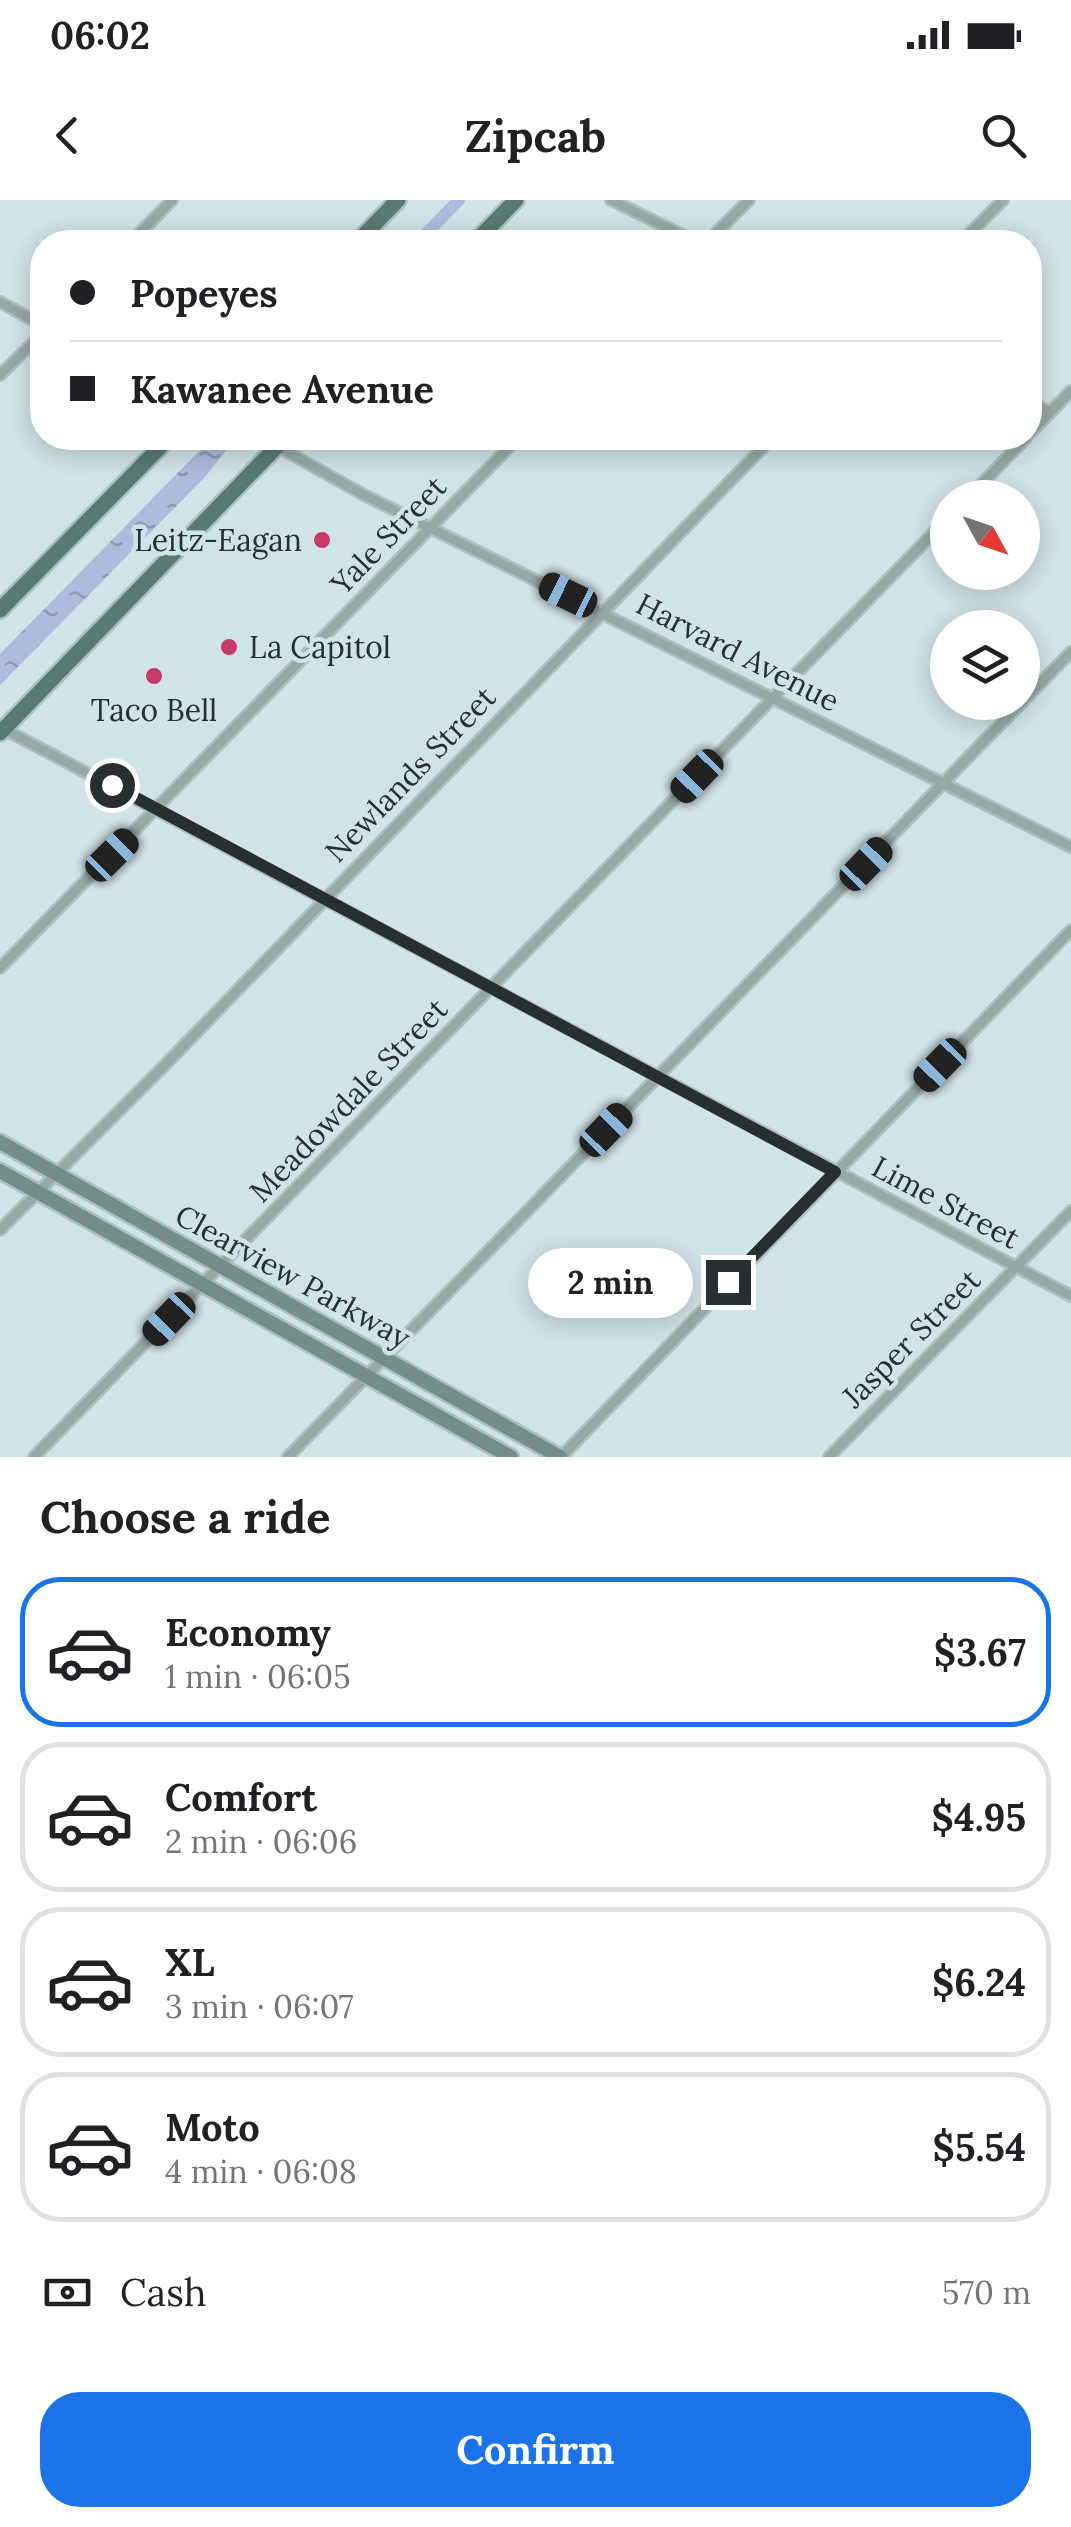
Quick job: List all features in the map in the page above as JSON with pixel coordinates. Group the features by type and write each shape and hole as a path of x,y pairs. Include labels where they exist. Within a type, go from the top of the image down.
{"main road":[{"path":"369,230 398,200"},
{"path":"487,230 516,200"},
{"path":"0,610 157,450"},
{"path":"2,731 274,450"},
{"name":"Clearview Parkway","path":"0,1142 560,1457"},
{"name":"Clearview Parkway","path":"0,1171 511,1457"}],"street":[{"path":"143,230 172,200"},
{"path":"612,200 673,230"},
{"path":"720,230 749,200"},
{"path":"973,230 1002,200"},
{"path":"0,302 30,318"},
{"path":"0,375 30,346"},
{"path":"1042,420 1071,391"},
{"path":"1042,408 1050,412"},
{"name":"Harvard Avenue","path":"294,450 362,494 1071,847"},
{"name":"Yale Street","path":"0,968 506,450"},
{"name":"Newlands Street","path":"0,1230 760,450"},
{"path":"985,480 1014,450"},
{"name":"Meadowdale Street","path":"34,1457 930,537"},
{"path":"1040,684 1071,652"},
{"path":"288,1457 1005,720"},
{"name":"Lime Street","path":"2,731 158,808 1071,1296"},
{"path":"560,1457 1071,930"},
{"name":"Jasper Street","path":"829,1457 1071,1210"}],"water":[{"path":"200,450 227,450 204,478 0,685 0,654"}],"waterway":[{"path":"430,230 459,200"}],"place":[{"name":"Leitz-Eagan","path":"322,540"},
{"name":"La Capitol","path":"229,647"},
{"name":"Taco Bell","path":"154,676"}],"route":[{"path":"112,785 835,1172 728,1282"}]}
